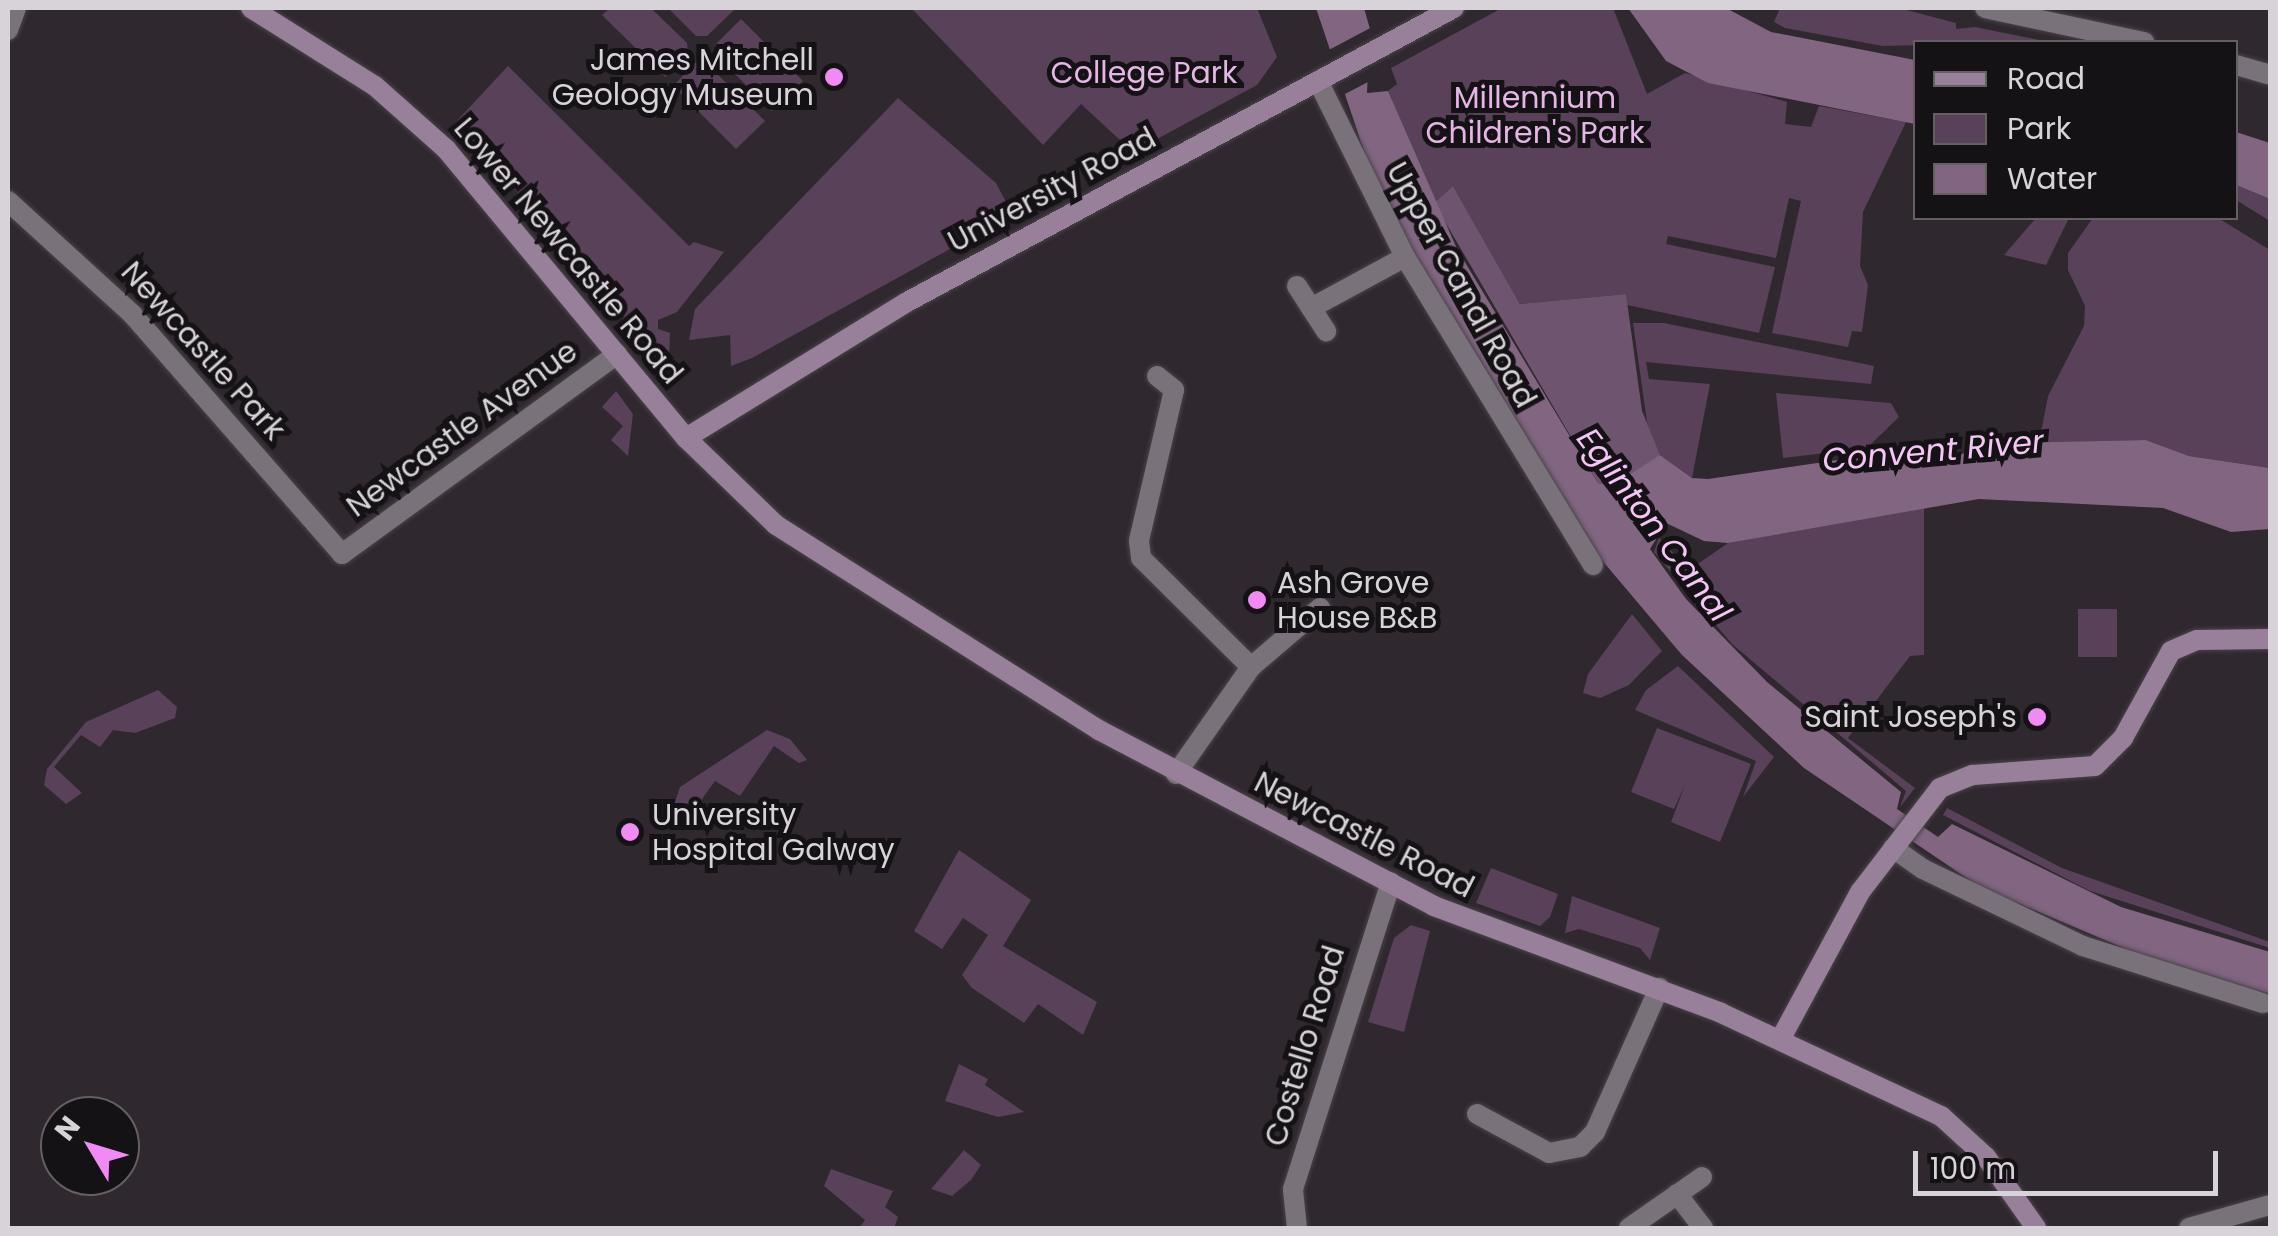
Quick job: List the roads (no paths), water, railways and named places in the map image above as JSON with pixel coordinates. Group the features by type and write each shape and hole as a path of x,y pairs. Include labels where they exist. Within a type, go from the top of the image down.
{"main road":[{"name":"Lower Newcastle Road","path":"250,8 339,62 416,120 480,184 686,438"},
{"name":"University Road","path":"686,438 891,311 1454,8"},
{"name":"Newcastle Road","path":"686,438 776,525 1176,774 1511,939 1659,988 1780,1040 1955,1126 1986,1157 2036,1228"},
{"path":"1780,1040 1850,910 1927,804 1960,777 2094,766 2123,738 2171,651 2198,640 2270,639"}],"street":[{"path":"8,30 16,8"},
{"path":"1985,8 2136,40"},
{"path":"2081,27 2094,8"},
{"path":"2238,66 2270,75"},
{"name":"Upper Canal Road","path":"1326,76 1404,257 1593,565"},
{"name":"Newcastle Park","path":"8,201 132,314 342,554"},
{"path":"1312,308 1404,257"},
{"path":"1297,286 1326,330"},
{"name":"Newcastle Avenue","path":"342,554 617,354"},
{"path":"1157,376 1174,390 1139,541 1142,558 1252,668"},
{"path":"1176,774 1252,668 1320,608"},
{"path":"1897,842 1923,869 2083,946 2263,1003"},
{"name":"Costello Road","path":"1298,1228 1293,1189 1391,882"},
{"path":"1477,1114 1549,1153 1580,1147 1595,1132 1659,988"},
{"path":"1629,1228 1702,1177"},
{"path":"1677,1194 1703,1228"},
{"path":"2189,1228 2270,1205"}],"water":[{"name":"Eglinton Canal","path":"1316,8 1364,8 1370,29 1367,93 1388,91 1457,249 1598,483 1612,486 1660,455 1692,478 1708,479 1858,457 1939,459 2011,443 2146,440 2189,456 2270,468 2270,529 2231,532 2163,508 1979,499 1728,543 1704,541 1666,523 1650,549 1686,599 1767,682 1901,792 1897,809 1938,837 1952,824 2121,907 2270,952 2270,994 2171,968 1980,887 1804,768 1682,655 1595,552 1406,242 1370,169"},
{"path":"1628,8 1726,8 1771,32 1913,60 1913,124 1708,83 1666,61"},
{"path":"2238,133 2270,143 2270,199 2238,186"}],"place":[{"name":"James Mitchell Geology Museum","path":"834,77"},
{"name":"Ash Grove House B&B","path":"1257,600"},
{"name":"Saint Joseph's","path":"2037,717"},
{"name":"University Hospital Galway","path":"630,832"}],"park label":[{"name":"College Park","path":"1144,73"},
{"name":"Millennium Children's Park","path":"1535,115"}],"water label":[{"name":"Convent River","path":"1933,451"}]}
